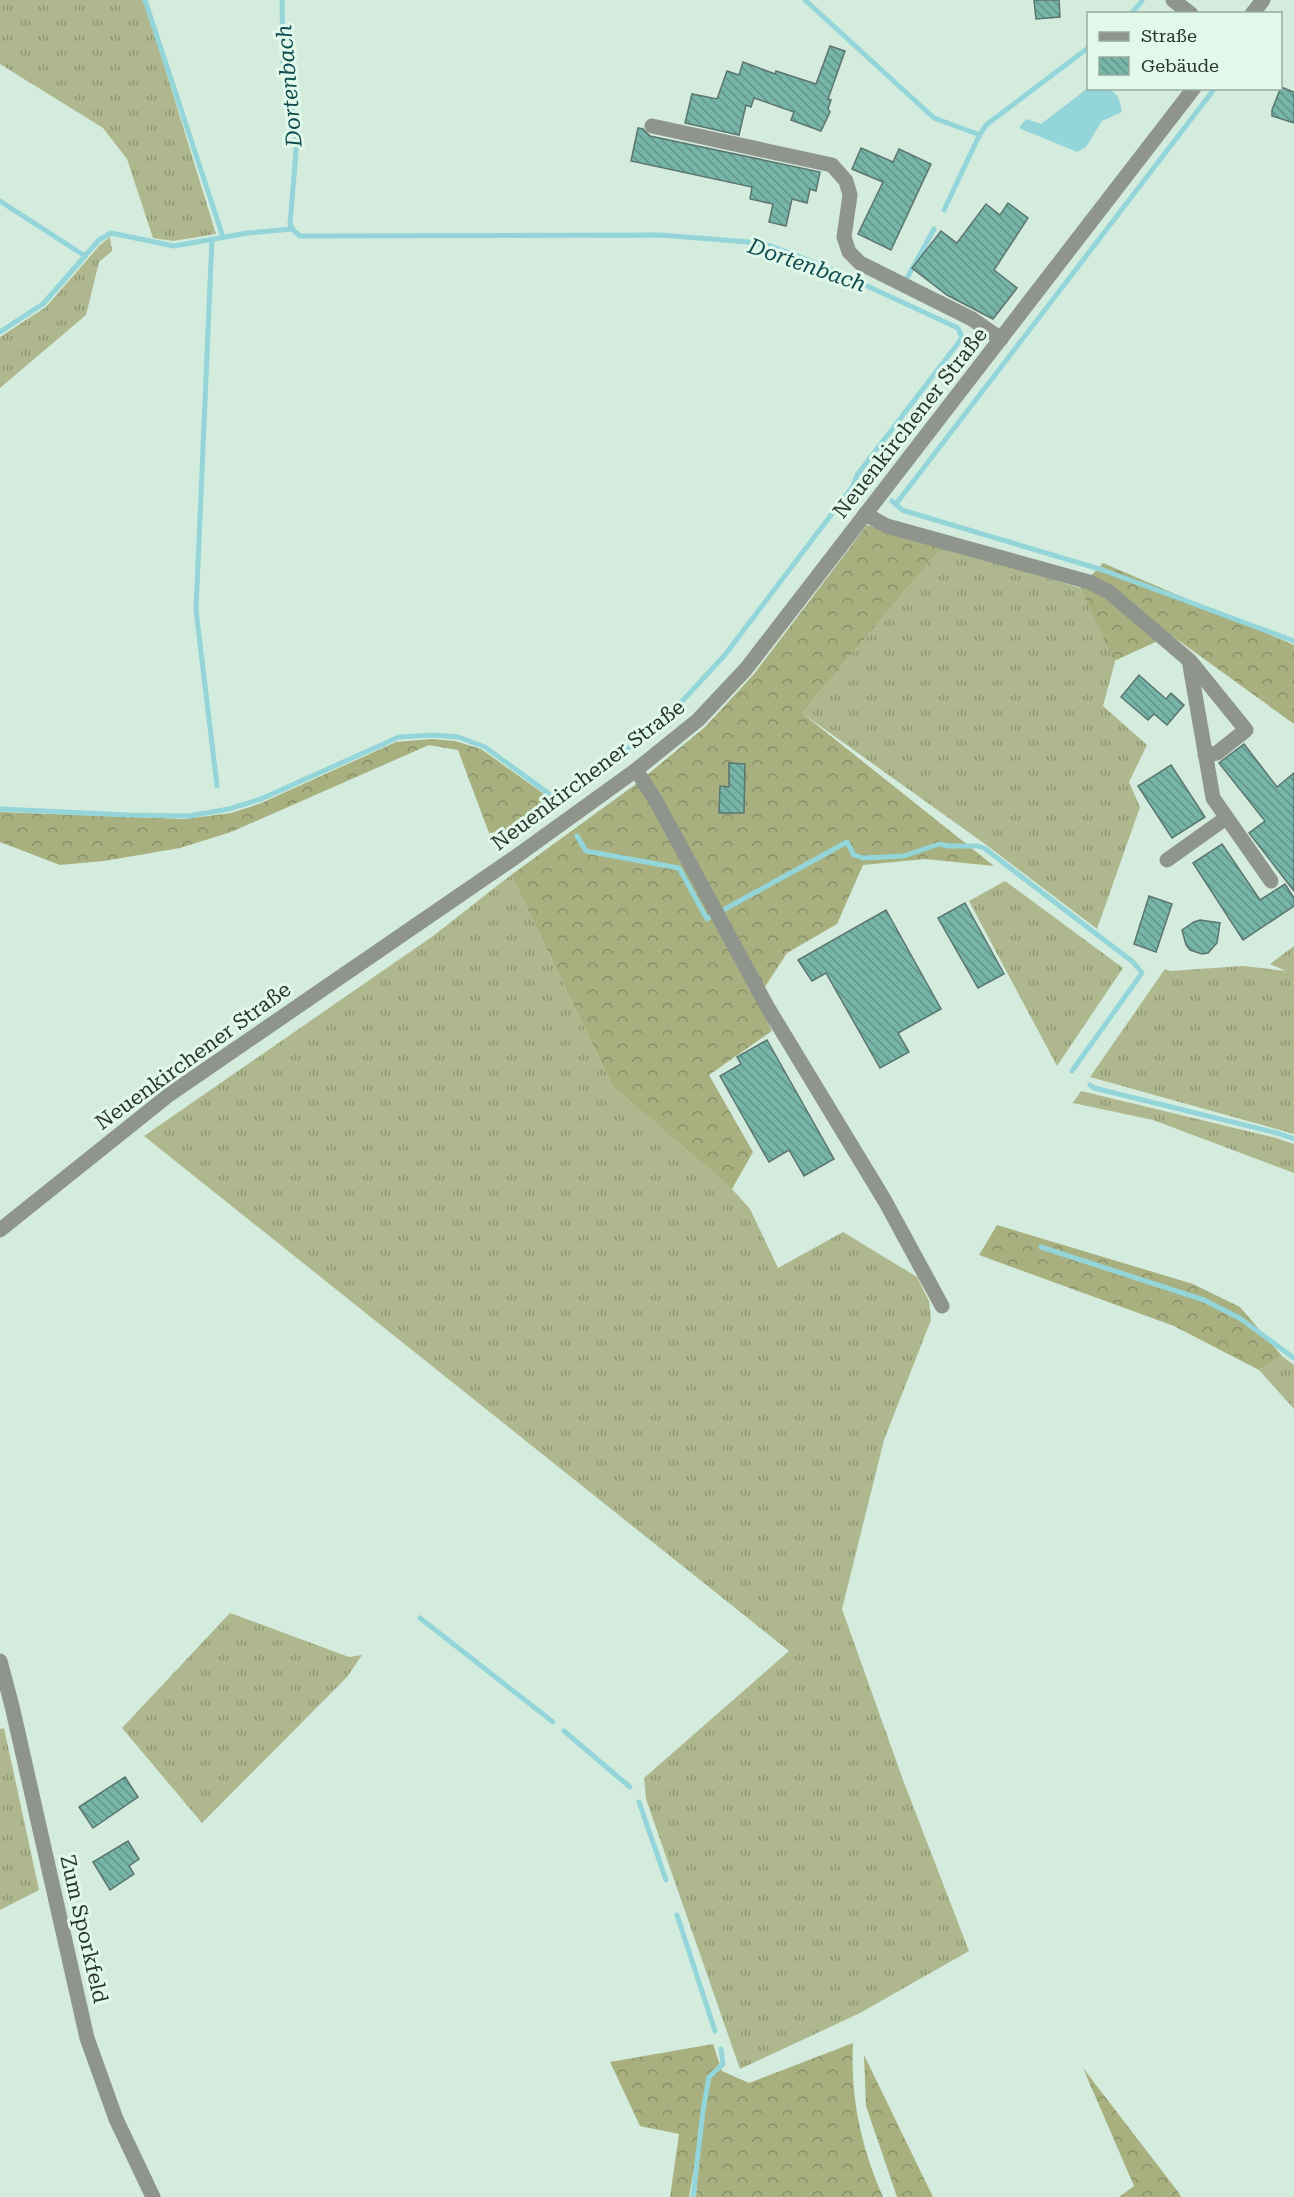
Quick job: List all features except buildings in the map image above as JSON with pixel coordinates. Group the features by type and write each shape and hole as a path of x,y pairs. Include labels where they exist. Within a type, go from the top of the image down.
{"street":[{"path":"1173,0 1188,12"},
{"path":"1254,12 1263,0"},
{"name":"Neuenkirchener Straße","path":"0,1230 170,1094 514,858 636,770 698,720 746,669 1192,90"},
{"path":"652,126 832,165 846,181 850,195 844,237 849,252 860,263 972,319 1001,339"},
{"path":"865,514 887,526 1089,582 1108,592 1189,660 1246,730 1217,753 1205,755"},
{"path":"1189,660 1213,798 1271,881"},
{"path":"636,770 656,801 768,1008 885,1201 942,1306"},
{"path":"1167,860 1226,818"},
{"name":"Zum Sporkfeld","path":"0,1661 87,2038 116,2119 153,2197"}],"green space":[{"path":"0,0 144,0 216,234 173,241 153,238 127,159 103,128 0,64"},
{"path":"110,237 112,251 99,262 86,315 0,388 0,337 46,307 100,245"},
{"path":"867,525 943,546 802,713 994,866 925,859 863,865 837,924 787,953 757,999 772,1031 709,1075 753,1152 732,1189 613,1087 511,875 636,784 705,727 754,674"},
{"path":"943,546 1080,588 1115,662 1103,706 1147,745 1129,782 1140,807 1097,929 985,844 802,713"},
{"path":"1103,563 1294,645 1294,724 1171,635 1114,661 1080,588"},
{"path":"432,739 455,741 481,749 544,794 551,806 515,828 489,833 458,750 429,745 231,832 180,848 104,861 60,865 0,842 0,812 185,819 231,813 259,804 396,742"},
{"path":"511,875 613,1087 732,1189 750,1209 778,1268 843,1232 917,1277 929,1301 931,1320 884,1440 842,1609 903,1780 969,1951 860,2013 740,2069 646,1799 644,1778 789,1651 144,1136 433,936"},
{"path":"1005,881 1123,968 1057,1066 969,901"},
{"path":"1294,946 1294,1134 1090,1077 1165,969 1170,971 1243,966 1286,971 1270,964"},
{"path":"1081,1091 1294,1144 1294,1173 1153,1120 1073,1103"},
{"path":"997,1225 1193,1284 1240,1307 1282,1356 1259,1370 1174,1326 979,1255"},
{"path":"1282,1356 1294,1365 1294,1409 1259,1370"},
{"path":"230,1613 349,1657 362,1655 347,1677 202,1823 122,1728"},
{"path":"4,1728 39,1890 0,1910 0,1729"},
{"path":"853,2043 855,2102 863,2141 883,2197 696,2197 701,2128 689,2197 670,2197 679,2134 640,2126 610,2062 713,2044 722,2071 749,2083"},
{"path":"864,2055 933,2197 897,2197 866,2106"},
{"path":"1083,2068 1181,2197 1119,2197 1134,2186"}],"water":[{"path":"1087,89 1112,91 1118,98 1122,112 1102,121 1086,147 1077,152 1019,128 1026,119 1041,124"}],"waterway":[{"path":"145,0 223,237"},
{"name":"Dortenbach","path":"282,0 283,62 297,139 290,224 300,236 660,235 749,242 771,246 826,267 958,328 962,338 857,475 853,486 724,656 675,709 620,755"},
{"path":"805,0 934,118 980,135"},
{"path":"1133,12 1142,1"},
{"path":"944,210 986,125 1087,49"},
{"path":"896,504 1213,90"},
{"path":"0,201 85,256 99,240 111,233 174,246 248,233 292,229"},
{"path":"907,278 934,229"},
{"path":"212,239 196,610 217,786"},
{"path":"0,332 43,304 85,256"},
{"path":"892,501 902,510 1103,570 1294,641"},
{"path":"0,809 189,816 229,809 261,799 399,737 434,735 458,737 485,747 548,793 554,802"},
{"path":"577,836 586,851 679,868 707,919 710,917"},
{"path":"725,909 847,842 854,855 863,858 904,856 939,844 984,848 1133,962 1142,973 1072,1071"},
{"path":"1090,1085 1094,1088 1294,1139"},
{"path":"1041,1247 1204,1300 1241,1319 1294,1358"},
{"path":"420,1618 553,1722"},
{"path":"564,1731 630,1787"},
{"path":"639,1802 666,1880"},
{"path":"677,1915 715,2031"},
{"path":"693,2197 709,2077 723,2064 721,2049"}]}
